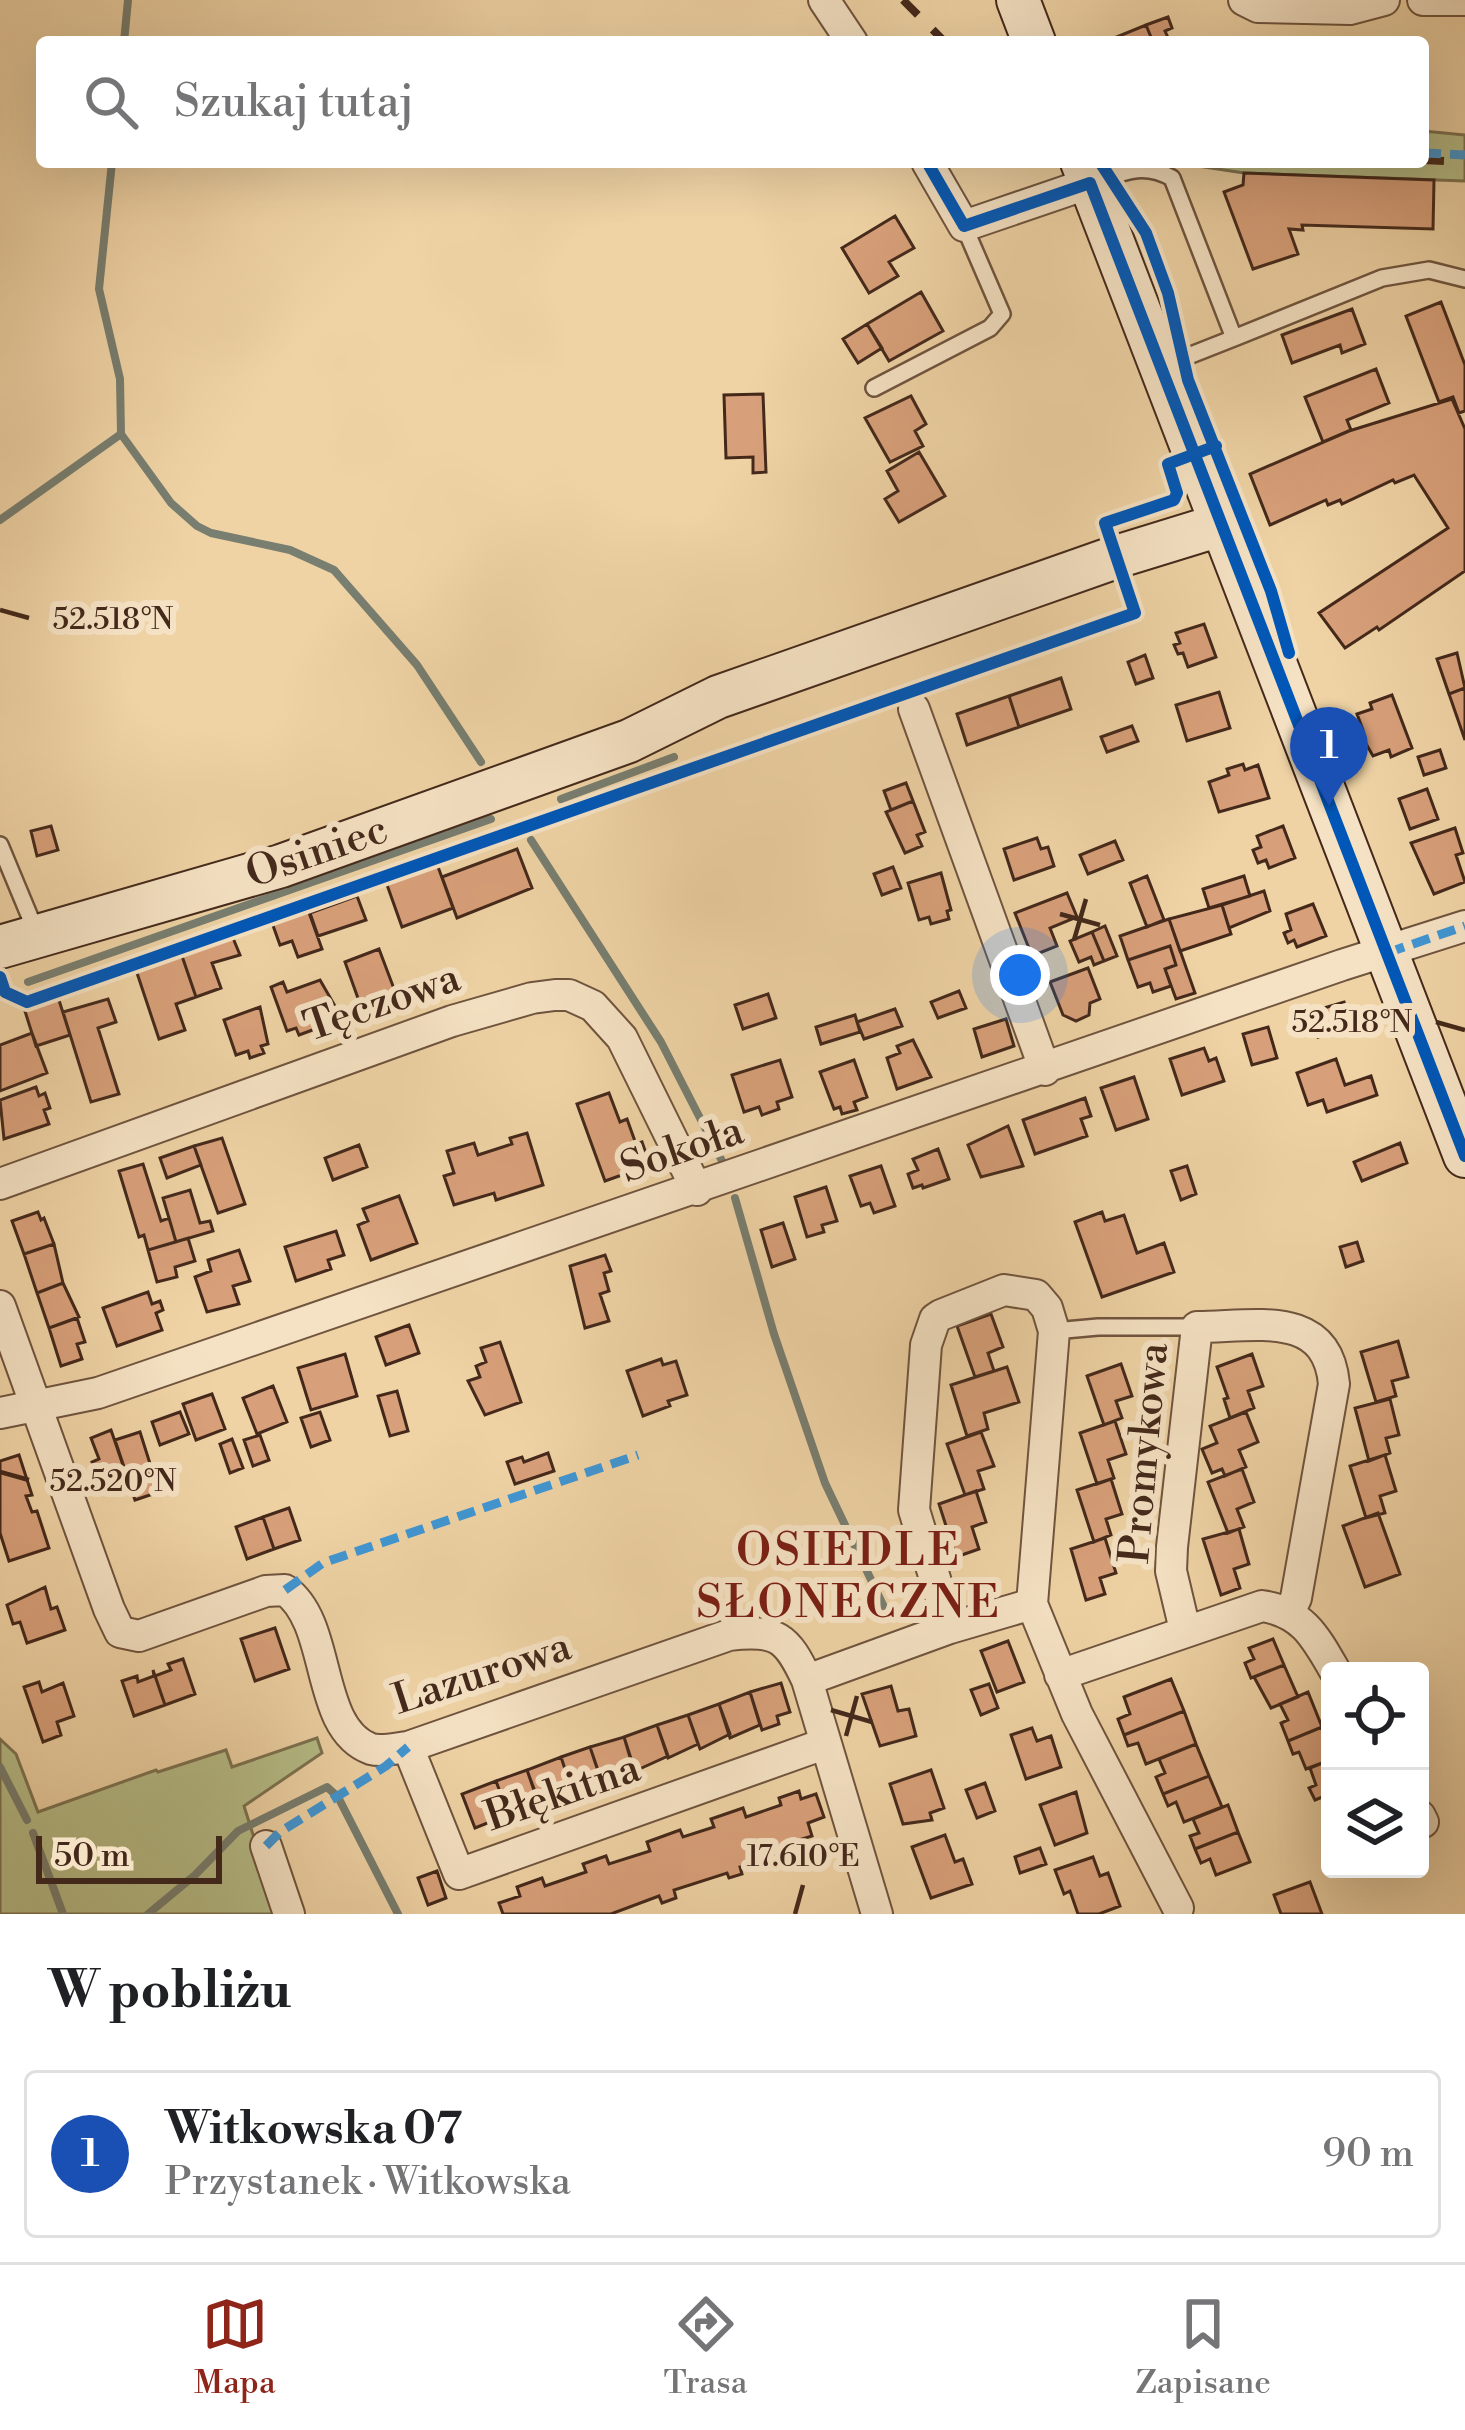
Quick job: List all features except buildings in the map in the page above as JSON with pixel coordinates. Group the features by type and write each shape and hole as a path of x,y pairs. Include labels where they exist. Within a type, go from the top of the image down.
{"street":[{"path":"824,0 848,36"},
{"path":"1018,0 1032,36"},
{"path":"1244,0 1258,7 1350,9 1384,0"},
{"path":"1423,0 1464,0"},
{"path":"930,168 964,226 1086,172 1465,1156"},
{"name":"Osiniec","path":"19,942 281,866 629,742 718,697 1116,557 1224,535"},
{"path":"914,709 1045,1070"},
{"name":"Sokoła","path":"0,1413 98,1393 1465,926"},
{"name":"Tęczowa","path":"0,1184 452,1022 569,995 593,1006 622,1038 697,1190"},
{"path":"950,1628 914,1510 930,1330 935,1319 950,1309 1019,1290 1036,1295 1047,1308 1054,1331 1032,1604 1060,1675 1178,1907"},
{"path":"0,1306 37,1407"},
{"name":"Promykowa","path":"1185,1630 1171,1571 1197,1327 1293,1327 1317,1340 1333,1369 1300,1576 1289,1613"},
{"name":"Lazurowa","path":"37,1407 120,1632 140,1636 284,1590 301,1601 337,1712 350,1736 375,1750 408,1747 729,1635 764,1633 781,1639 793,1651 807,1680"},
{"path":"877,1914 807,1680 1032,1604"},
{"path":"1060,1675 1262,1606 1307,1624 1330,1662"},
{"name":"Błękitna","path":"408,1747 458,1874 824,1744"},
{"path":"266,1846 289,1914"}],"lane":[{"path":"1086,172 1154,168 1172,178 1234,338"},
{"path":"874,388 990,328 1002,314 964,226"},
{"path":"1160,368 1382,278 1429,271 1465,279"},
{"path":"0,844 19,942"},
{"path":"1054,1331 1197,1327"}],"green space":[{"path":"1429,132 1465,135 1465,181 1211,168 1429,168"},
{"path":"317,1738 322,1753 244,1806 278,1914 0,1914 0,1739 16,1754 38,1812 226,1750 232,1767"}],"waterway":[{"path":"125,36 128,0"},
{"path":"0,520 121,434 120,379 99,289 111,168"},
{"path":"121,434 171,503 197,526 290,550 334,570 417,665 481,762"},
{"path":"561,799 674,757"},
{"path":"28,982 491,819"},
{"path":"531,840 661,1042 722,1161"},
{"path":"735,1198 774,1334 825,1483 884,1607"},
{"path":"0,1767 27,1820"},
{"path":"148,1914 238,1831 327,1787 338,1797 398,1914"},
{"path":"33,1833 63,1914"}],"railway":[{"path":"903,0 939,36"},
{"path":"1429,160 1465,162"}],"marked path":[{"path":"1429,153 1465,155"},
{"path":"1387,953 1465,926"},
{"path":"285,1590 323,1563 638,1455"},
{"path":"266,1846 408,1747"}],"cycle path":[{"path":"930,168 964,226 1090,183 1465,1156"},
{"path":"1104,168 1146,233 1168,293 1188,380 1271,591 1289,653"},
{"path":"0,977 5,992 27,1002 1135,613 1105,523 1174,500 1177,493 1168,464 1216,446"}],"place":[{"name":"Witkowska 07","path":"1329,806"}],"district":[{"name":"OSIEDLE SŁONECZNE","path":"849,1577"}]}
